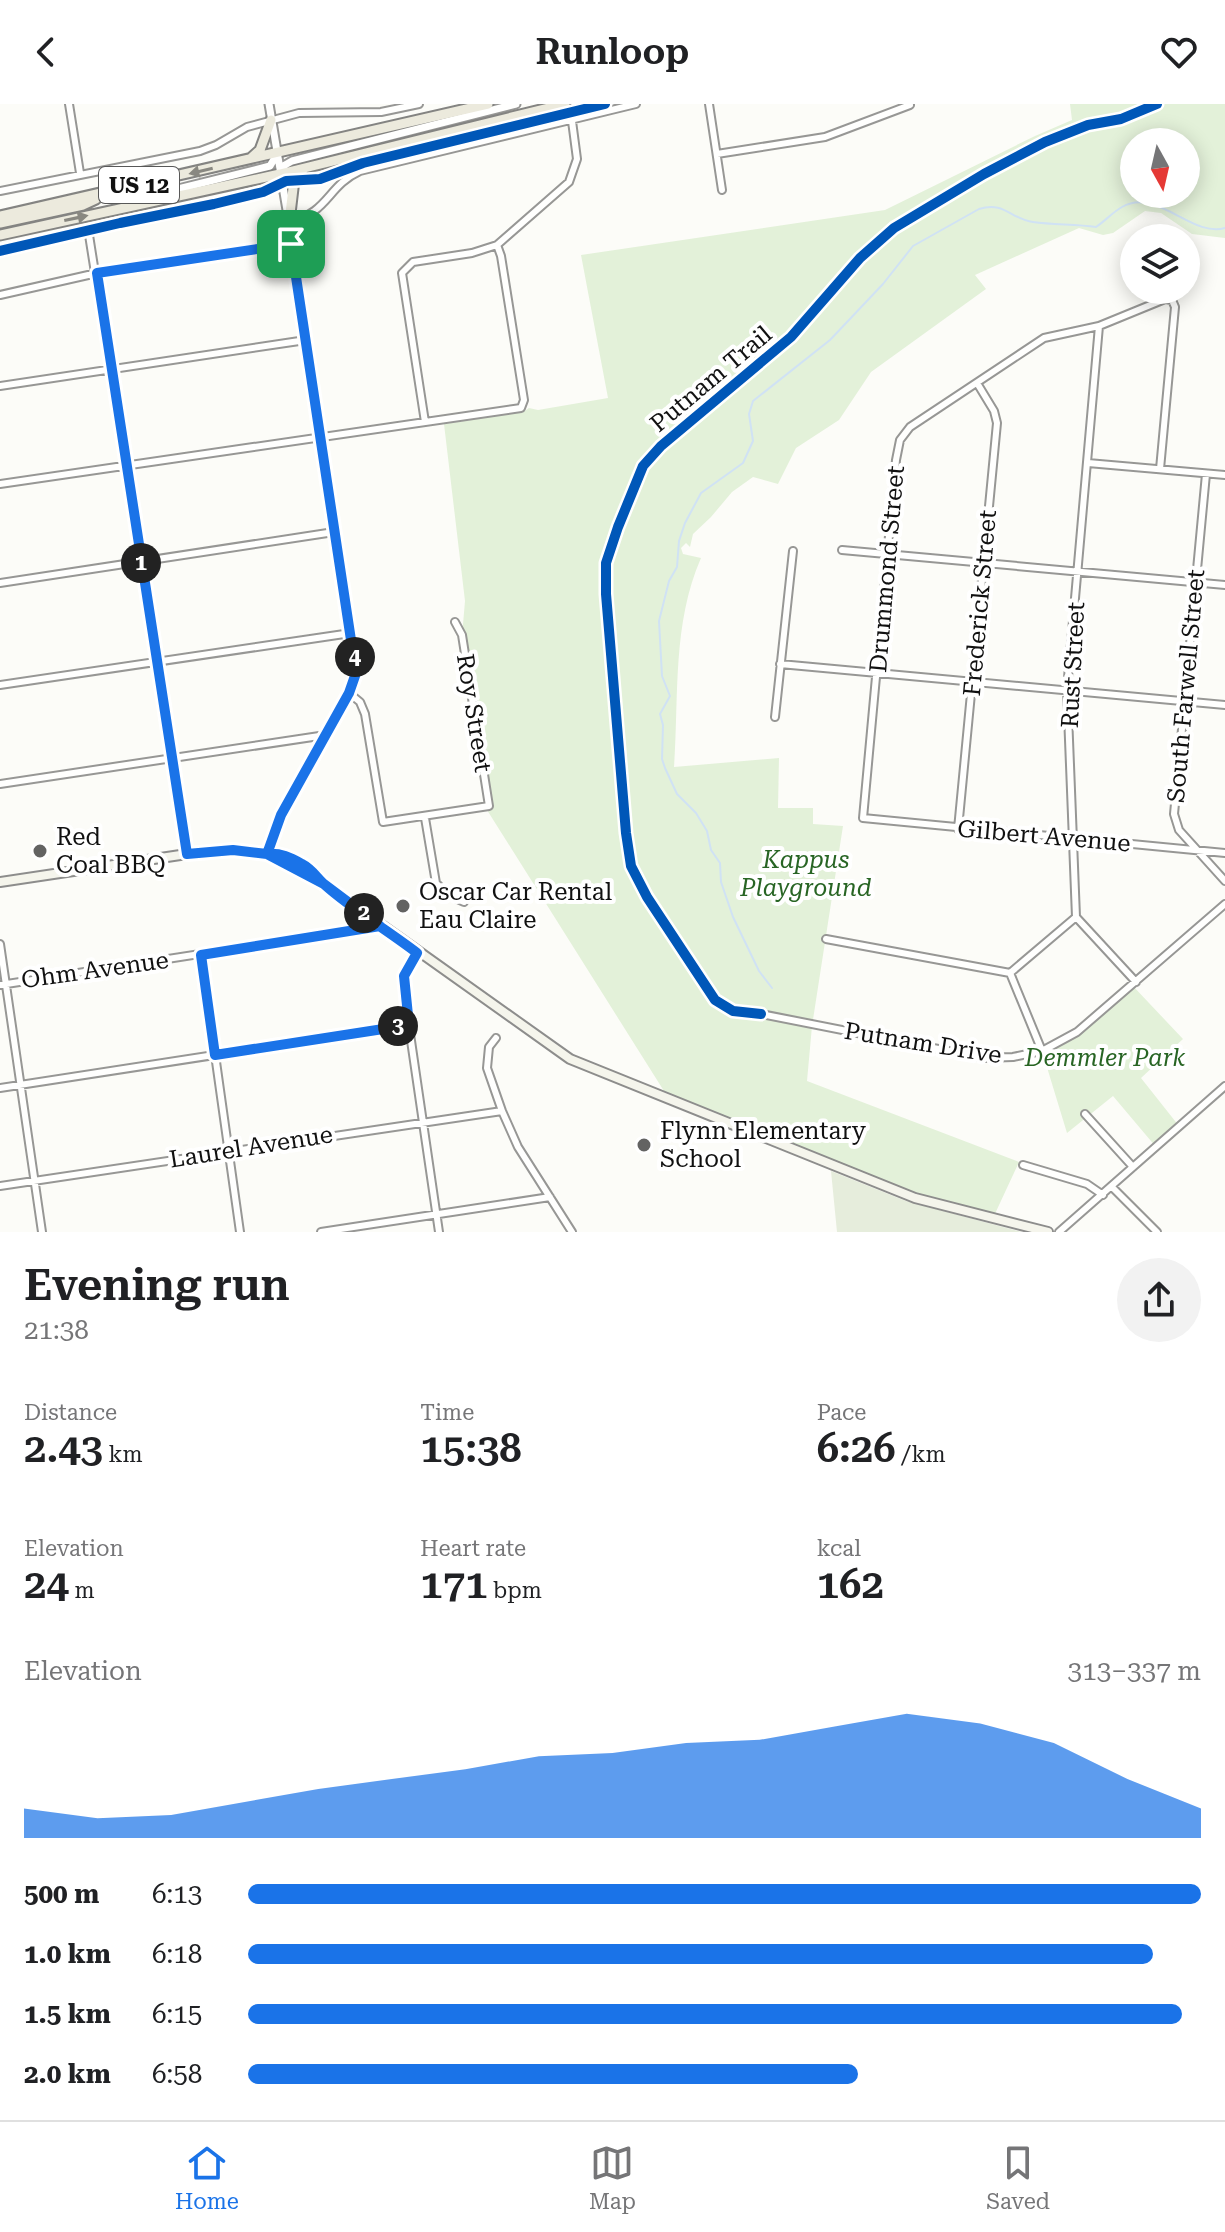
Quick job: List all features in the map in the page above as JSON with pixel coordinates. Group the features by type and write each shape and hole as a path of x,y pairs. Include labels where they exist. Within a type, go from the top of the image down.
{"main road":[{"name":"US 12","path":"0,216 488,104"},
{"name":"US 12","path":"0,235 280,174 565,104"},
{"path":"241,162 260,150 271,120"},
{"path":"289,222 290,197 296,174 315,165"},
{"path":"0,223 83,205 109,192"},
{"path":"0,882 187,854 233,850 267,854 324,884 570,1059 915,1198 1048,1232"}],"street":[{"path":"69,104 80,173"},
{"path":"267,854 281,815 349,693 356,673 269,104"},
{"path":"0,191 200,151 247,127 271,120 312,112 381,112 419,104"},
{"path":"280,174 285,165 292,161 516,104"},
{"path":"289,222 313,214 343,182 360,171 636,104"},
{"path":"709,104 722,190"},
{"path":"717,154 825,137 910,105"},
{"path":"425,422 402,278 404,268 413,262 472,253 497,245 569,182 577,159 572,121"},
{"path":"140,204 178,189 270,166 277,154"},
{"path":"89,235 187,854"},
{"path":"0,295 97,273 291,244"},
{"path":"0,484 523,407 509,302 497,245"},
{"name":"Drummond Street","path":"863,818 900,440 910,427 1044,338 1099,326 1165,299 1172,300 1175,307 1160,469"},
{"name":"Rust Street","path":"1076,917 1067,689 1099,326"},
{"path":"0,386 306,340"},
{"name":"Frederick Street","path":"958,829 997,423 994,411 977,383"},
{"path":"1088,463 1225,475"},
{"name":"South Farwell Street","path":"1206,474 1174,814 1179,830 1225,881"},
{"path":"0,583 334,532"},
{"path":"842,550 1225,585"},
{"path":"775,717 793,551"},
{"name":"Roy Street","path":"425,818 489,806 462,635 455,622"},
{"path":"0,685 351,633"},
{"path":"780,664 1225,705"},
{"path":"349,693 360,702 365,714 383,822 425,818 436,883 448,895 464,902"},
{"path":"0,784 326,735"},
{"name":"Gilbert Avenue","path":"863,818 1225,853"},
{"name":"Putnam Drive","path":"761,1014 984,1058 1013,1057 1042,1051 1077,1032 1225,904"},
{"path":"1010,973 1076,917 1136,982"},
{"name":"Ohm Avenue","path":"3,984 380,926"},
{"path":"826,939 1010,973"},
{"path":"0,944 3,984 42,1232"},
{"path":"417,953 404,976 439,1232"},
{"path":"201,955 240,1232"},
{"path":"1010,973 1042,1051"},
{"path":"0,1088 409,1025"},
{"path":"496,1038 489,1047 487,1068 502,1111 518,1147 572,1232"},
{"path":"1059,1232 1225,1087"},
{"name":"Laurel Avenue","path":"0,1186 502,1111"},
{"path":"1085,1114 1133,1167"},
{"path":"1023,1165 1087,1184 1103,1195"},
{"path":"1112,1187 1157,1232"},
{"path":"321,1232 550,1197"}],"green space":[{"name":"Kappus Playground","path":"1070,104 1225,104 1225,238 1200,235 1200,224 1177,224 1161,213 1145,211 1126,224 1120,224 1120,228 1113,233 1103,235 1079,228 975,275 986,289 871,372 839,420 796,448 778,484 753,477 732,492 693,534 690,547 686,543 681,548 683,554 701,558 685,609 681,635 674,767 779,758 778,808 813,808 813,824 843,826 812,1026 807,1081 1019,1162 993,1218 915,1198 669,1099 487,810 462,636 465,601 444,424 523,412 529,408 538,410 608,398 581,255 885,210 1072,120"},
{"name":"Demmler Park","path":"1132,985 1183,1039 1141,1078 1179,1126 1156,1147 1113,1096 1067,1133 1042,1051 1077,1032"},
{"path":"831,1171 906,1201 1022,1232 837,1232"}],"waterway":[{"path":"772,988 759,971 733,917 721,882 720,863 711,850 707,831 696,813 677,794 665,768 660,714 670,696 662,676 659,621 669,581 677,567 679,541 701,493 743,463 753,441 749,414 753,401 830,340 883,284 913,246 979,209 995,207 1033,222 1096,227 1122,207 1148,203 1200,226 1225,228"}],"cycle path":[{"path":"0,251 214,204 263,192 286,181 320,179 363,163 605,104"},
{"name":"Putnam Trail","path":"761,1014 733,1011 715,1000 647,897 631,866 606,594 606,563 643,466 661,446 791,337 860,258 894,228 1045,142 1088,125 1121,119 1157,104"}],"place":[{"name":"Red Coal BBQ","path":"40,851"},
{"name":"Oscar Car Rental Eau Claire","path":"403,906"},
{"name":"Flynn Elementary School","path":"644,1145"}],"route":[{"path":"291,244 97,273 187,854 233,850 267,854 324,884 380,926 201,955 215,1055 409,1025 404,976 417,953 324,884 308,867 286,855 267,854 281,815 353,686 356,673 291,244"}]}
